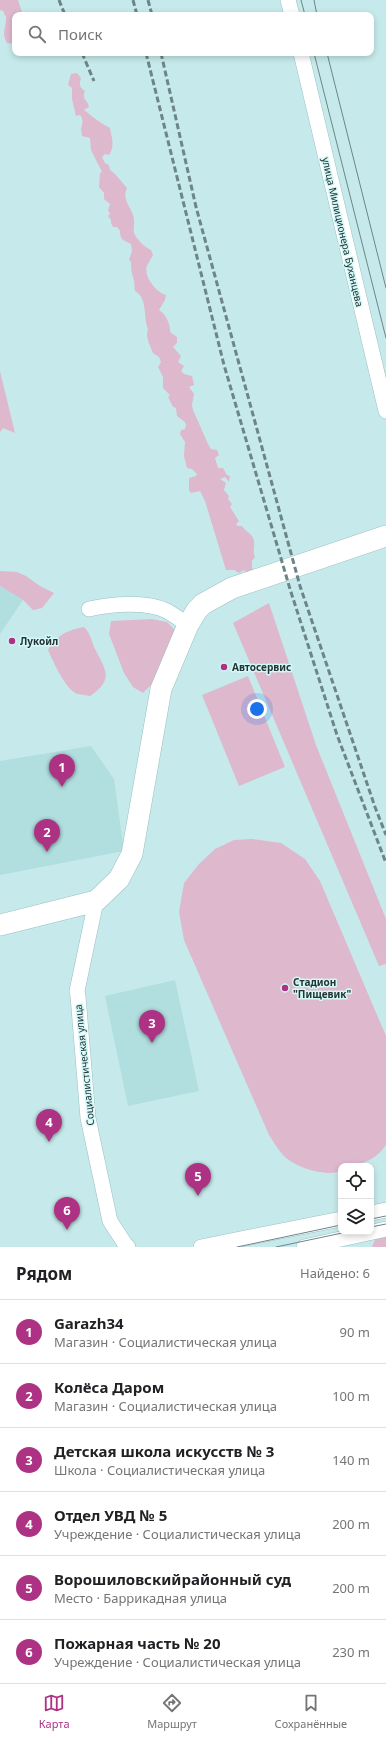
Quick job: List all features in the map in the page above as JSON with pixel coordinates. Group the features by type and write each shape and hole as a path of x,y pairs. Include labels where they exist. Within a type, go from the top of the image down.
{"street":[{"path":"288,0 291,12"},
{"name":"улица Милиционера Буханцева","path":"302,56 386,411"},
{"path":"0,926 96,901 119,879 132,854 162,689 188,625 197,610 203,604 232,588 386,536"},
{"path":"89,609 106,605 137,604 166,611 188,625"},
{"name":"Социалистическая улица","path":"96,901 77,990 88,1118 110,1221 128,1247"},
{"path":"374,1212 386,1210"},
{"path":"201,1247 338,1220"},
{"path":"304,1247 386,1229"}],"shaded area":[{"path":"0,0 18,0 22,12 12,12 12,44 7,43 5,39 4,33 6,17 3,11 0,10"},
{"path":"77,73 81,78 80,86 85,91 84,98 89,107 84,110 110,128 112,149 109,155 105,154 102,157 105,163 109,165 110,170 127,188 125,197 133,216 134,233 144,246 151,250 153,255 147,266 147,274 151,283 158,291 166,295 165,300 159,310 170,326 170,332 177,337 177,343 173,347 181,356 178,362 184,366 181,371 184,374 192,376 194,385 189,387 194,394 192,405 193,410 211,449 217,450 219,455 215,458 218,468 223,468 227,475 230,476 229,482 225,477 220,479 226,483 224,490 229,496 228,499 232,504 230,507 239,521 236,524 238,526 242,526 254,540 255,557 252,561 253,572 246,572 244,570 239,573 234,570 226,570 205,501 200,491 191,493 189,490 189,478 196,476 197,474 192,469 187,468 184,456 185,442 180,434 181,430 185,429 186,425 185,422 177,416 176,408 173,407 168,397 170,395 163,388 163,377 158,367 161,362 159,357 153,353 148,341 148,329 144,303 139,294 135,291 131,262 129,260 132,251 131,244 124,241 120,231 117,227 113,227 111,223 108,216 110,214 108,210 110,204 104,199 104,193 99,187 100,173 102,172 91,150 90,138 82,136 82,118 80,115 76,116 72,99 72,88 68,85 71,74"},
{"path":"0,371 15,433 3,428 0,432"},
{"path":"0,571 17,572 54,593 42,608 33,610 23,600 0,586"},
{"path":"0,586 23,600 0,634"},
{"path":"269,603 316,745 386,919 386,964 379,966 233,623"},
{"path":"152,619 167,622 175,630 157,679 143,693 133,687 124,673 109,634 111,621"},
{"path":"84,627 90,635 106,674 102,685 90,696 73,692 60,675 48,650 55,640 63,634"},
{"path":"248,676 285,767 239,786 202,695"},
{"path":"91,746 114,779 124,851 0,875 0,761"},
{"name":"Стадион \"Пищевик\"","path":"252,839 281,843 305,859 320,881 386,1036 386,1145 377,1155 366,1162 338,1163 338,1172 328,1173 305,1168 291,1162 281,1153 269,1135 184,940 179,912 184,883 199,864 215,849 234,840"},
{"path":"175,980 199,1091 128,1106 105,996"},
{"path":"386,1232 386,1247 372,1247 376,1237"}],"tram line":[{"path":"301,0 304,12"},
{"path":"314,0 316,12"},
{"path":"315,56 386,338"},
{"path":"328,56 386,288"},
{"path":"374,1218 386,1216"},
{"path":"374,1226 386,1224"},
{"path":"237,1247 338,1226"},
{"path":"276,1247 338,1234"}],"railway":[{"path":"59,0 64,12"},
{"path":"133,0 136,12"},
{"path":"148,0 151,12"},
{"path":"83,56 94,81"},
{"path":"147,56 224,365 290,589 337,735 386,863"},
{"path":"162,56 196,207 300,586 375,807 386,835"}],"place":[{"name":"Лукойл","path":"12,641"},
{"name":"Автосервис","path":"224,667"},
{"name":"Garazh34","path":"62,787"},
{"name":"Колёса Даром","path":"47,852"},
{"name":"Стадион \"Пищевик\"","path":"285,988"},
{"name":"Детская школа искусств № 3","path":"152,1043"},
{"name":"Отдел УВД № 5","path":"49,1142"},
{"name":"Ворошиловскийрайонный суд","path":"198,1196"},
{"name":"Пожарная часть № 20","path":"67,1230"}]}
